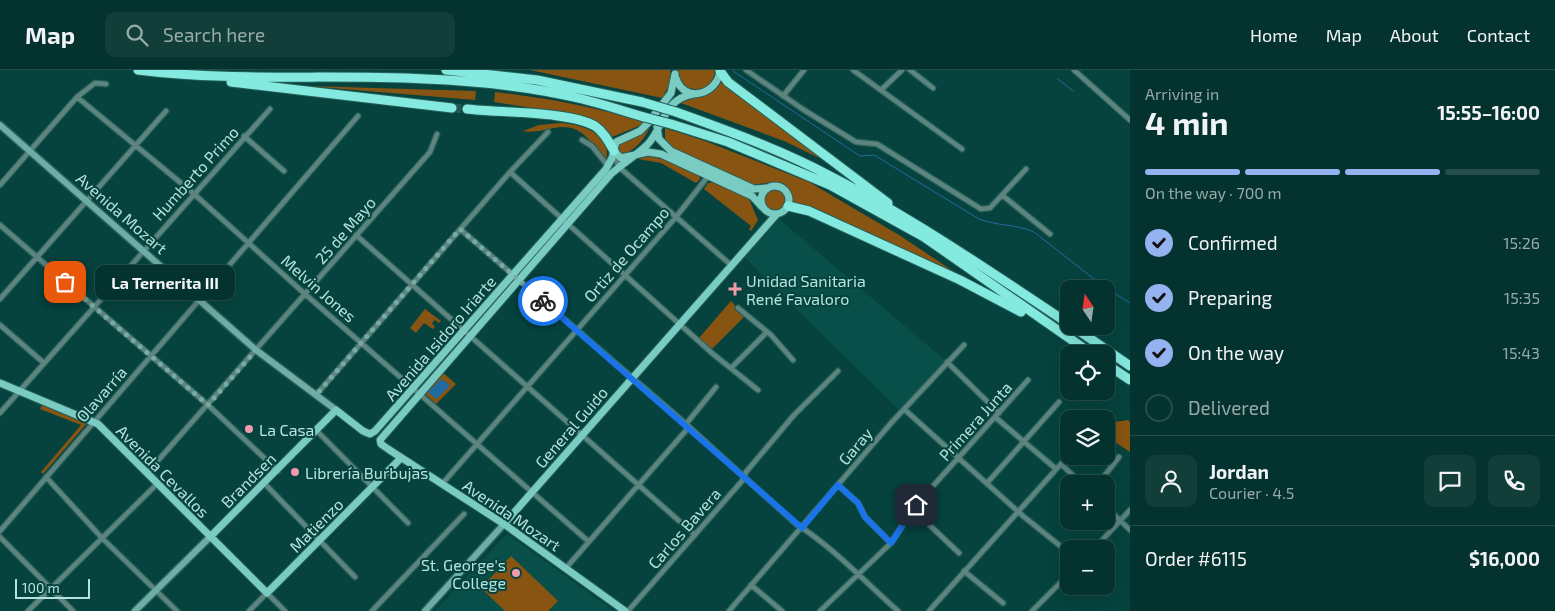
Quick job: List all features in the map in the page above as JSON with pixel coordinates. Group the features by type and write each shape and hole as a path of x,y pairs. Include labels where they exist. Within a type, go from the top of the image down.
{"highway":[{"path":"138,70 452,108"},
{"path":"446,70 537,80 642,102 676,112 781,152 831,176 909,219"},
{"path":"720,71 728,82 909,219 1060,318"},
{"path":"169,74 426,79 544,92 581,99 671,124 728,142 830,185 924,237 1078,345"},
{"path":"467,109 546,115 585,122 601,132 614,153"},
{"path":"788,206 809,211 960,280 1065,336"},
{"path":"1085,335 1130,366"},
{"path":"1115,370 1130,380"}],"main road":[{"name":"Avenida Isidoro Iriarte","path":"609,170 619,167 649,142 676,100 707,92 719,78 720,71"},
{"name":"Avenida Isidoro Iriarte","path":"381,444 381,435 417,390 609,170 615,144 618,140 644,128 667,99 674,89 675,72"},
{"path":"675,72 681,87 694,94"},
{"path":"614,153 621,158 648,152 661,154 752,196 768,213 776,215 788,206 789,197 784,190 776,186 754,189 671,151 659,139 657,127"},
{"path":"762,207 760,199 767,188"},
{"name":"General Guido","path":"504,524 679,322 776,215"},
{"name":"Avenida Cevallos","path":"0,383 94,422 267,593"},
{"name":"Avenida Isidoro Iriarte","path":"367,434 375,431 417,390"},
{"name":"Avenida Mozart","path":"336,410 367,434"},
{"name":"Brandsen","path":"210,538 336,410"},
{"name":"Avenida Mozart","path":"381,444 504,524 626,611"},
{"name":"Matienzo","path":"267,593 401,458"}],"street":[{"path":"746,70 856,142 877,144 981,209 990,208 1026,169"},
{"path":"783,96 804,70"},
{"path":"853,70 962,149"},
{"path":"881,90 902,70"},
{"path":"910,70 933,88"},
{"path":"1074,70 1130,120"},
{"path":"0,185 77,97 95,83 106,84"},
{"name":"Melvin Jones","path":"77,97 193,193 305,294 588,541"},
{"name":"Humberto Primo","path":"0,413 193,193 270,109"},
{"path":"0,299 166,110"},
{"name":"Olavarría","path":"0,531 358,116"},
{"name":"Avenida Mozart","path":"0,125 256,350 336,410"},
{"path":"316,395 510,172 548,132"},
{"name":"25 de Mayo","path":"147,473 430,152 437,134"},
{"path":"244,136 284,171"},
{"path":"582,140 592,146 609,170"},
{"path":"614,153 619,167 730,265"},
{"path":"510,172 758,390"},
{"name":"Ortiz de Ocampo","path":"442,484 676,217 709,175"},
{"path":"1002,194 1050,234"},
{"path":"0,224 150,357 208,405 278,471"},
{"path":"460,229 898,611"},
{"path":"356,235 695,535"},
{"path":"738,308 766,332 793,360"},
{"path":"0,325 44,363"},
{"path":"731,368 766,332"},
{"name":"Garay","path":"729,611 904,408 964,345"},
{"path":"948,362 999,412"},
{"name":"Carlos Bavera","path":"626,611 695,535 794,415 838,371"},
{"name":"Primera Junta","path":"820,611 891,543 912,511 1028,380"},
{"path":"566,568 687,426 716,387"},
{"path":"988,482 1059,402"},
{"path":"904,408 1018,511 1060,546"},
{"path":"995,417 1054,468"},
{"path":"317,431 408,524"},
{"path":"1105,475 1119,457"},
{"path":"929,611 1054,468 1060,465"},
{"path":"1062,465 1073,475"},
{"path":"46,477 103,539 177,611"},
{"path":"28,611 157,484"},
{"path":"265,484 356,577"},
{"path":"838,485 858,503 865,517 891,543"},
{"path":"1102,540 1130,510"},
{"path":"912,511 920,516 959,553"},
{"path":"372,611 464,514"},
{"path":"1115,516 1130,530"},
{"name":"General Guido","path":"425,611 504,524"},
{"path":"0,536 73,611"},
{"name":"Brandsen","path":"135,611 210,538"},
{"path":"964,571 1003,603"},
{"path":"1032,611 1060,583"},
{"path":"751,585 782,611"},
{"name":"Matienzo","path":"249,611 267,593"},
{"name":"Avenida Cevallos","path":"267,593 285,611"}],"shaded area":[{"path":"530,70 670,70 670,81 662,98"},
{"path":"678,70 715,70 709,84 703,88 696,89 684,84"},
{"path":"722,80 838,167 784,141 681,103 691,97 708,94 718,87"},
{"path":"307,86 476,91 475,100"},
{"path":"495,92 571,104 609,112 646,123 612,137 601,124 585,116 494,102"},
{"path":"654,120 642,140 634,148 623,154 617,151 617,145 638,136"},
{"path":"560,123 586,128 594,132 605,144 607,152 606,161 585,136 572,128 523,131 539,125"},
{"path":"665,128 705,141 809,182 899,235 962,277 794,204 787,188 780,184 774,182 752,185 675,150 665,142"},
{"path":"647,156 668,160 699,175 700,179 696,183 661,163 638,159"},
{"path":"714,182 749,199 758,220 751,231 749,229 751,226 704,189 708,183"},
{"path":"774,188 783,191 786,200 783,209 774,212 765,209 762,200 765,191"},
{"path":"779,219 946,361 900,411 744,257"},
{"path":"731,301 745,316 712,349 699,338"},
{"path":"425,309 441,321 439,323 435,320 432,323 435,327 433,329 424,323 416,333 410,328"},
{"path":"442,372 456,384 436,404 424,393"},
{"path":"42,405 88,422 43,474 41,472 81,425 40,409"},
{"path":"1128,420 1130,422 1130,452 1115,442 1115,422"},
{"name":"St. George's College","path":"507,534 614,611 435,611"},
{"path":"511,556 558,601 548,611 505,611 481,588"}],"water":[{"path":"441,379 449,384 449,387 436,399 428,392"}],"waterway":[{"path":"733,71 860,156 874,155 979,219 1034,232 1103,286 1130,303"},
{"path":"1058,79 1073,91"}],"tunnel":[{"path":"452,108 467,109"}],"way so far":[{"path":"65,282 208,405 256,350 316,395 460,229 543,301"}],"place":[{"name":"La Ternerita III","path":"65,282"},
{"name":"Unidad Sanitaria René Favaloro","path":"735,289"},
{"name":"La Casa","path":"249,429"},
{"name":"Librería Burbujas","path":"295,472"},
{"name":"St. George's College","path":"516,573"}],"route":[{"path":"543,301 630,378 686,424 802,528 838,485 860,505 865,517 891,543 916,505"}]}
